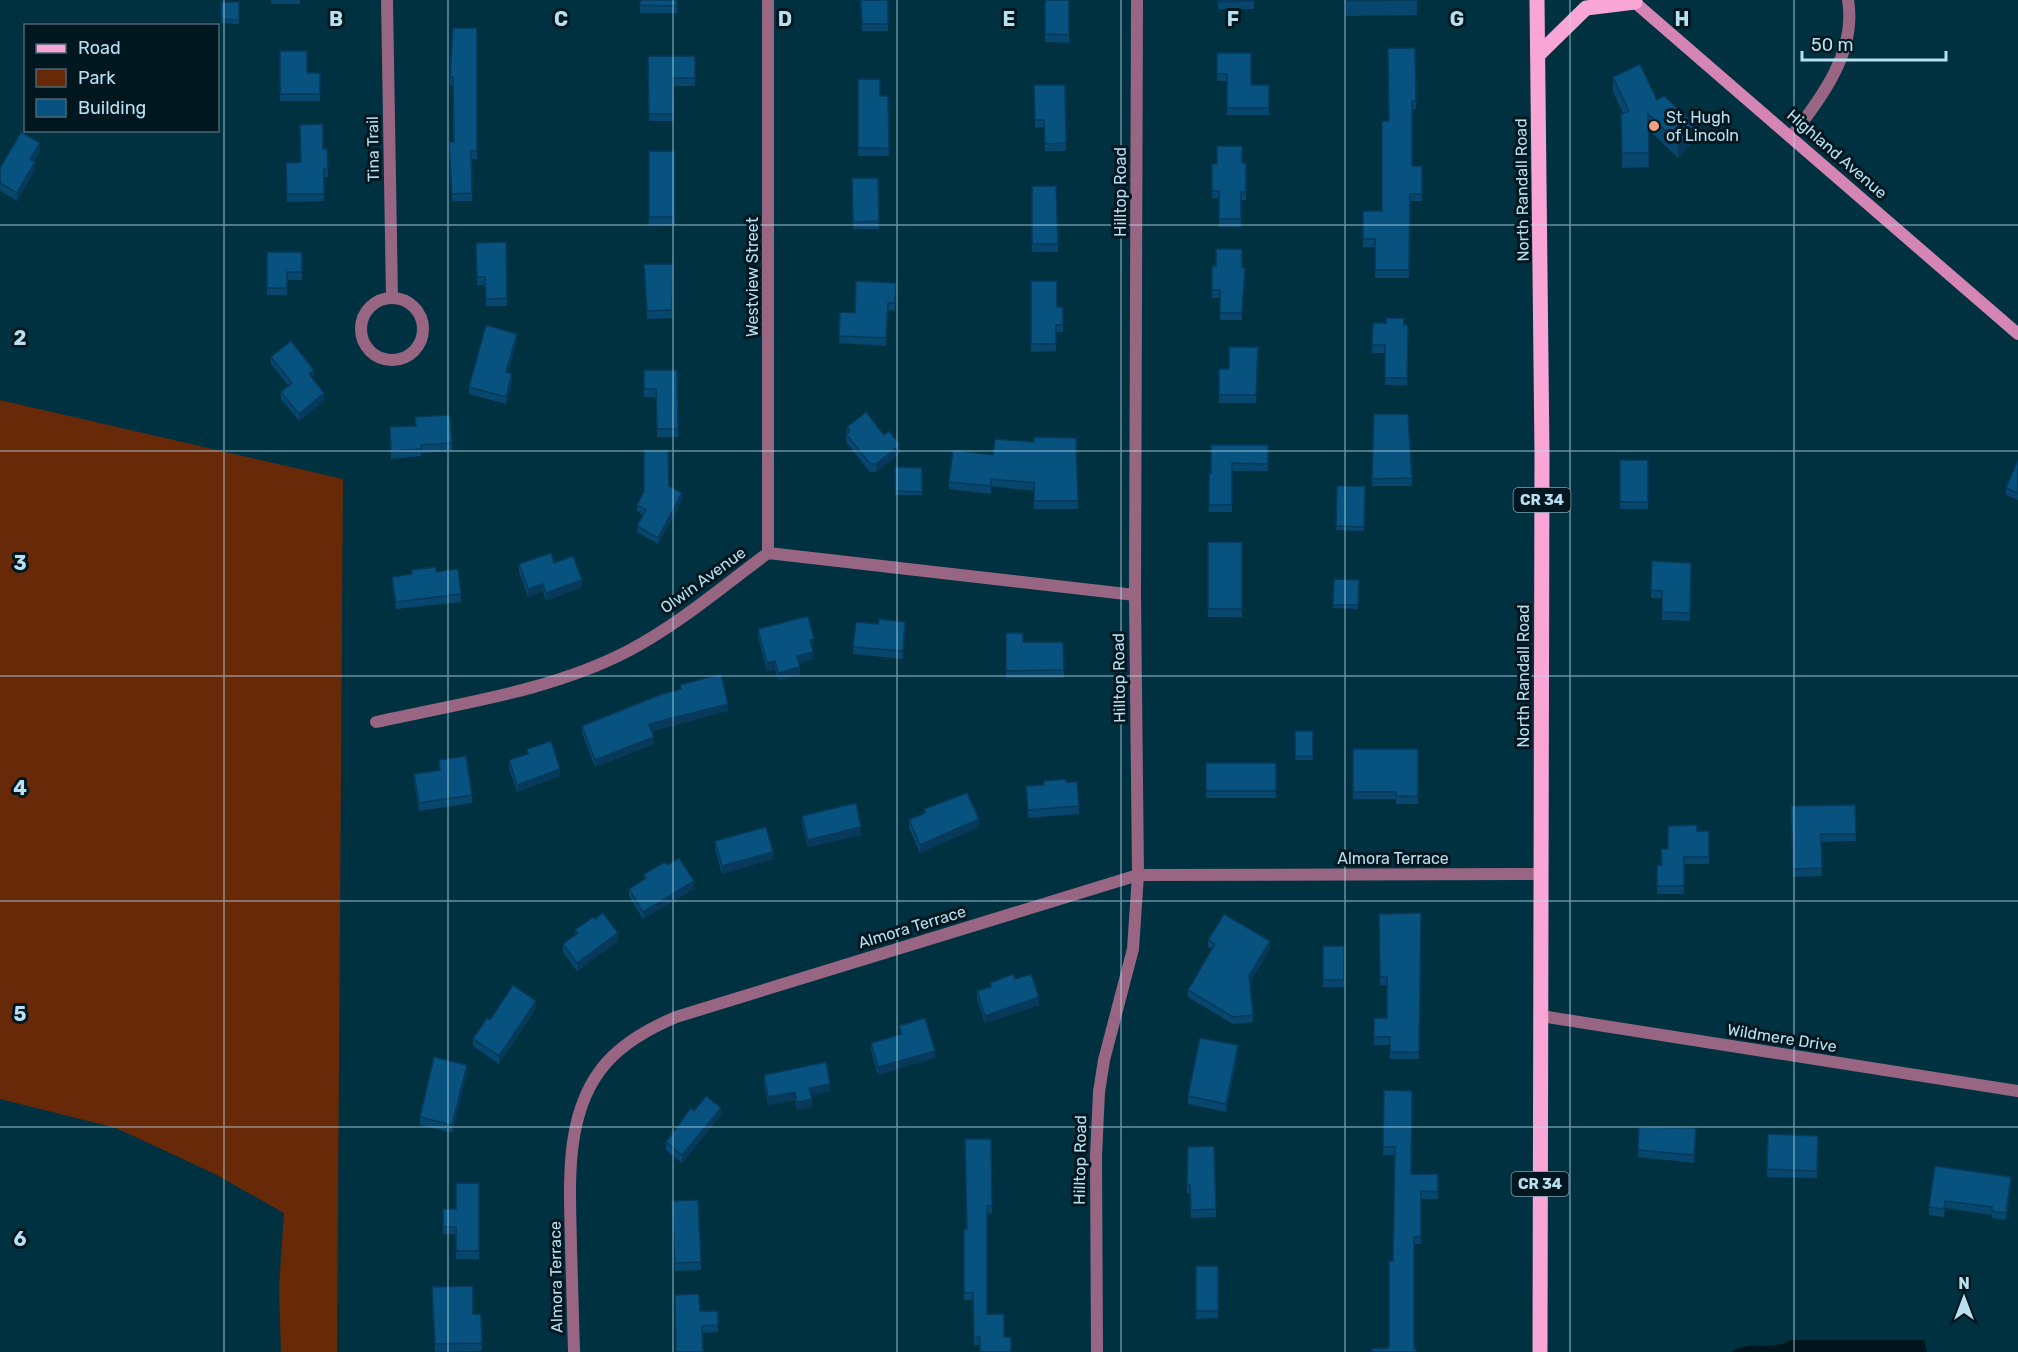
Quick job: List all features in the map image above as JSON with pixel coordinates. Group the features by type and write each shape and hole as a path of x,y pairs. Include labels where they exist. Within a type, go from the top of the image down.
{"main road":[{"name":"North Randall Road","path":"1537,0 1542,443 1540,1352"},
{"path":"1539,55 1586,8 1633,1"},
{"name":"Highland Avenue","path":"1633,1 2018,334"}],"street":[{"name":"Tina Trail","path":"387,0 392,298"},
{"name":"Westview Street","path":"768,0 768,553"},
{"name":"Hilltop Road","path":"1097,1352 1096,1155 1099,1092 1104,1060 1133,949 1138,875 1135,595 1137,0"},
{"path":"1791,137 1815,105 1838,66 1850,27 1848,0"},
{"path":"392,298 413,306 423,324 420,345 412,353 392,361 371,352 361,332 367,310 382,299 392,298"},
{"name":"Olwin Avenue","path":"376,722 535,686 606,662 654,636 768,553 1135,595"},
{"name":"Almora Terrace","path":"574,1352 570,1188 575,1130 589,1089 606,1063 650,1028 676,1017 1138,875 1541,874"},
{"name":"Wildmere Drive","path":"1541,1016 2018,1091"}],"green space":[{"path":"0,400 343,479 337,1352 281,1352 279,1287 284,1213 215,1174 116,1128 0,1099"}],"water":[{"path":"1791,1340 1924,1340 1927,1352 1731,1352 1746,1346 1777,1345"}],"building":[{"path":"640,0 677,0 677,6 640,5"},
{"path":"861,0 888,0 888,24 862,24"},
{"path":"1045,0 1069,0 1069,35 1045,34"},
{"path":"1218,0 1254,0 1254,1 1218,2"},
{"path":"1346,0 1417,0 1346,1"},
{"path":"221,2 239,2 239,20 221,19"},
{"path":"453,28 477,28 477,151 471,151 472,193 452,194 449,142 454,142 453,77 450,77"},
{"path":"1388,48 1415,48 1416,101 1412,101 1412,166 1422,166 1422,194 1410,194 1409,270 1375,270 1375,239 1363,239 1363,211 1382,211 1382,121 1389,121"},
{"path":"280,51 307,51 307,73 320,73 320,94 280,94"},
{"path":"1217,53 1251,53 1251,85 1269,85 1269,108 1227,108 1227,74 1217,74"},
{"path":"648,56 695,56 695,78 673,78 674,114 649,114"},
{"name":"St. Hugh of Lincoln","path":"1640,64 1657,100 1664,96 1695,125 1678,143 1648,114 1649,153 1622,153 1621,114 1629,111 1613,77"},
{"path":"858,79 880,79 880,96 888,96 889,148 858,148"},
{"path":"1034,85 1065,85 1066,143 1045,144 1044,120 1035,120"},
{"path":"323,124 323,149 327,149 328,169 324,169 324,194 287,194 286,163 301,162 300,125"},
{"path":"21,132 40,143 30,159 35,162 17,193 0,183 0,168"},
{"path":"1217,146 1242,146 1242,163 1246,163 1246,192 1241,192 1241,219 1219,219 1219,191 1212,191 1212,164 1217,164"},
{"path":"649,151 675,151 675,217 649,217"},
{"path":"852,178 878,178 879,221 853,222"},
{"path":"1032,186 1056,186 1058,244 1032,244"},
{"path":"506,242 507,298 486,299 485,277 477,277 476,243"},
{"path":"1216,249 1242,249 1242,268 1245,268 1242,313 1220,313 1220,290 1212,290 1212,266 1216,266"},
{"path":"267,252 302,252 302,272 287,272 287,288 267,288"},
{"path":"644,264 673,264 672,310 647,311"},
{"path":"856,281 896,283 895,303 888,303 886,338 839,336 840,312 855,313"},
{"path":"1031,281 1057,281 1057,307 1063,307 1063,325 1056,325 1056,344 1031,344"},
{"path":"1386,318 1404,318 1404,325 1408,325 1407,378 1385,378 1385,345 1372,345 1373,323 1386,323"},
{"path":"486,325 517,334 506,372 512,374 506,397 469,387"},
{"path":"291,341 314,370 309,374 324,393 299,414 281,392 292,383 271,357"},
{"path":"1229,347 1258,347 1256,395 1219,395 1219,369 1229,369"},
{"path":"644,370 677,370 678,429 657,429 656,389 644,389"},
{"path":"866,412 884,435 889,431 900,445 876,464 870,464 846,434 850,431 847,427"},
{"path":"1374,414 1408,414 1412,478 1372,479"},
{"path":"450,415 452,443 421,445 421,449 391,451 390,427 416,426 415,417"},
{"path":"1034,437 1076,438 1078,501 1034,501 1034,483 991,479 991,486 949,482 953,450 993,455 995,439 1034,442"},
{"path":"1211,445 1268,445 1268,464 1232,463 1232,505 1209,505"},
{"path":"644,450 668,450 669,486 682,493 658,538 637,526 646,510 637,505 644,491"},
{"path":"1620,460 1648,460 1648,502 1620,502"},
{"path":"2018,460 2018,493 2006,488"},
{"path":"895,467 922,468 922,492 895,491"},
{"path":"1337,486 1365,486 1364,527 1336,526"},
{"path":"1208,542 1242,542 1242,609 1208,609"},
{"path":"551,553 554,563 573,556 582,580 546,593 543,584 528,589 519,564"},
{"path":"1652,561 1691,563 1690,613 1662,612 1662,591 1651,590"},
{"path":"436,567 436,572 458,569 461,594 396,602 392,577 412,574 411,570"},
{"path":"1334,579 1359,580 1358,605 1333,605"},
{"path":"808,616 814,639 810,640 813,652 797,656 800,667 778,673 775,661 767,663 758,629"},
{"path":"879,619 905,622 903,651 853,647 856,622 878,624"},
{"path":"1006,633 1023,633 1023,642 1063,642 1064,670 1006,671"},
{"path":"721,674 728,704 649,724 654,737 595,760 582,726 662,694 681,689 680,685"},
{"path":"1295,731 1313,731 1313,756 1295,756"},
{"path":"551,741 560,769 517,785 509,760 528,754 527,749"},
{"path":"1353,749 1418,749 1418,796 1396,796 1396,792 1353,792"},
{"path":"466,756 472,795 419,803 414,774 440,770 439,760"},
{"path":"1206,763 1276,763 1276,791 1206,791"},
{"path":"1066,779 1066,782 1077,782 1079,806 1028,810 1026,786 1044,785 1044,781"},
{"path":"967,793 979,819 920,845 909,820 925,813 924,809"},
{"path":"856,803 861,827 808,840 802,816"},
{"path":"1855,805 1856,834 1821,834 1822,868 1793,869 1791,806"},
{"path":"1697,825 1697,831 1709,831 1709,857 1684,857 1684,886 1657,886 1657,865 1662,865 1661,849 1668,849 1668,826"},
{"path":"766,827 773,852 722,866 715,841"},
{"path":"679,858 694,881 643,912 629,889 646,878 644,874 665,862 667,865"},
{"path":"603,913 618,933 577,963 563,944 578,933 575,930"},
{"path":"1421,913 1419,1052 1390,1052 1390,1037 1374,1037 1374,1018 1387,1018 1387,977 1380,977 1379,914"},
{"path":"1224,914 1270,941 1249,976 1253,1015 1233,1017 1188,990 1215,944 1208,940"},
{"path":"1323,946 1344,946 1344,980 1323,980"},
{"path":"1013,974 1015,979 1031,974 1039,997 985,1016 977,991 991,987 990,983"},
{"path":"513,985 536,1001 499,1056 473,1039 487,1018 490,1020"},
{"path":"925,1018 935,1051 878,1067 871,1043 902,1034 899,1026"},
{"path":"1200,1038 1238,1045 1226,1104 1188,1096"},
{"path":"434,1057 467,1065 452,1125 420,1117"},
{"path":"826,1062 830,1084 809,1088 812,1099 797,1102 795,1092 768,1097 764,1075"},
{"path":"1384,1090 1412,1091 1411,1174 1438,1174 1438,1192 1421,1191 1421,1237 1414,1237 1414,1348 1416,1352 1372,1352 1372,1349 1389,1348 1389,1261 1393,1261 1395,1147 1383,1147"},
{"path":"706,1096 721,1108 682,1155 666,1142 691,1108 694,1111"},
{"path":"1639,1127 1696,1128 1694,1155 1638,1150"},
{"path":"1768,1134 1818,1136 1817,1171 1767,1169"},
{"path":"965,1139 991,1139 992,1206 987,1206 987,1314 1004,1314 1004,1337 1011,1337 1011,1352 980,1352 980,1337 974,1338 973,1293 964,1293 964,1229 967,1229"},
{"path":"1214,1146 1216,1209 1191,1210 1190,1185 1187,1185 1188,1147"},
{"path":"1935,1166 2011,1177 2006,1213 1992,1211 1992,1207 1945,1201 1944,1209 1929,1207"},
{"path":"456,1183 479,1183 479,1251 456,1251 456,1227 443,1227 443,1209 456,1209"},
{"path":"698,1200 701,1262 675,1263 672,1201"},
{"path":"1196,1266 1218,1266 1218,1311 1196,1311"},
{"path":"473,1286 473,1314 481,1314 482,1343 435,1344 432,1287"},
{"path":"699,1294 700,1311 718,1311 718,1325 702,1326 703,1352 676,1352 675,1295"}],"place":[{"name":"St. Hugh of Lincoln","path":"1654,126"}]}
